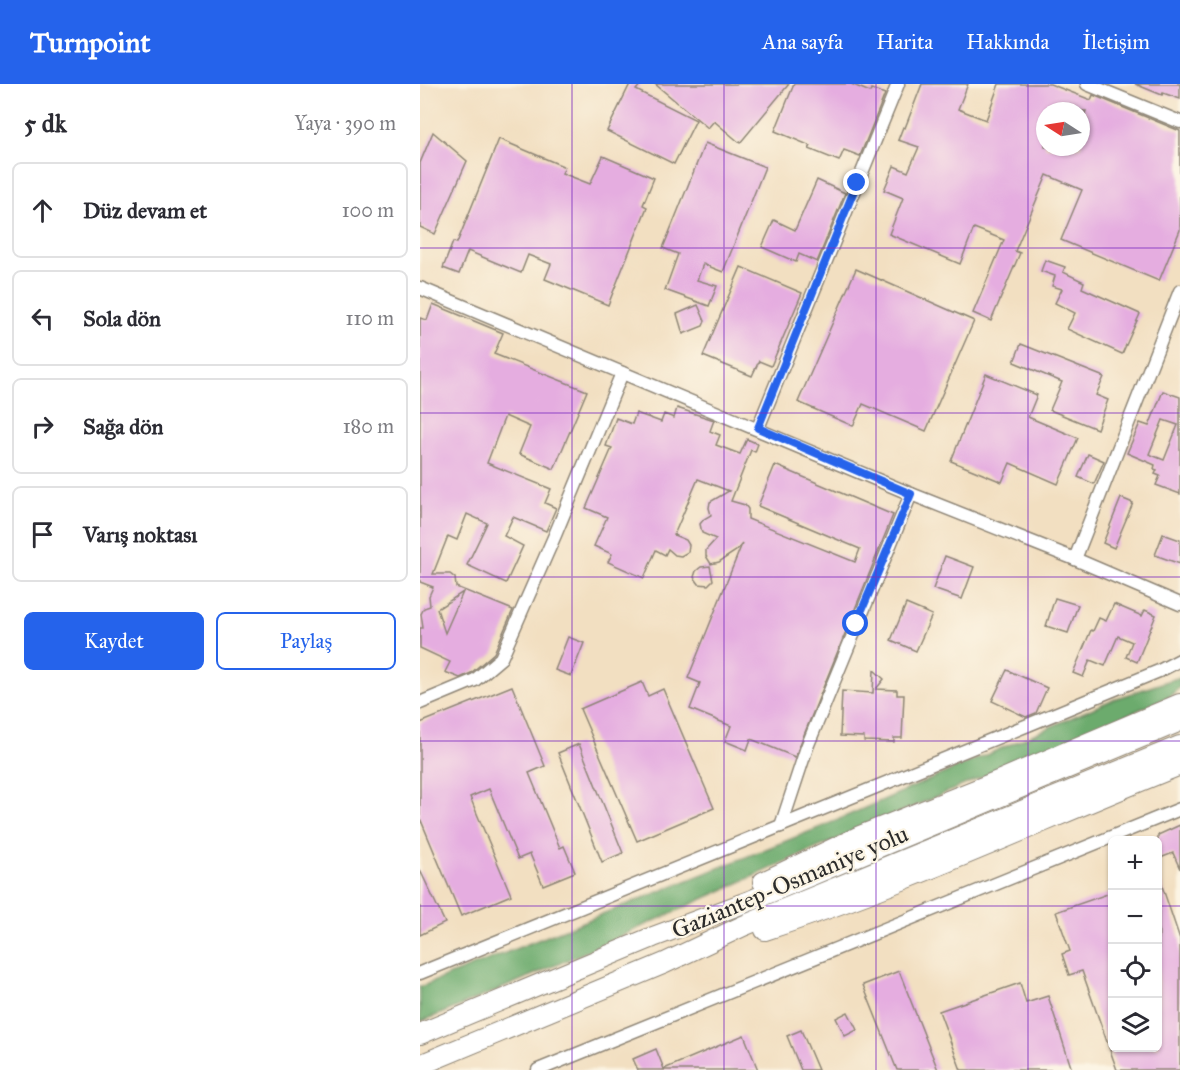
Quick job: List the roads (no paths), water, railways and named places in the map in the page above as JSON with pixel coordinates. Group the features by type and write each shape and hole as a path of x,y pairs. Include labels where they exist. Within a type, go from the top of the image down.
{"highway":[{"path":"653,937 860,836 1003,779 1180,704"},
{"name":"Gaziantep-Osmaniye yolu","path":"420,1034 653,937 763,896 1180,721"},
{"name":"Gaziantep-Osmaniye yolu","path":"420,1065 665,963 743,926 1180,746"},
{"path":"665,963 834,906 1180,765"}],"street":[{"path":"758,428 898,84"},
{"path":"1087,84 1180,122"},
{"path":"420,288 1180,604"},
{"path":"1075,559 1180,291"},
{"path":"420,703 475,680 501,658 622,373"},
{"path":"781,826 811,737 911,494"},
{"path":"420,974 1159,671 1180,660"},
{"path":"538,1070 1180,809"}]}
